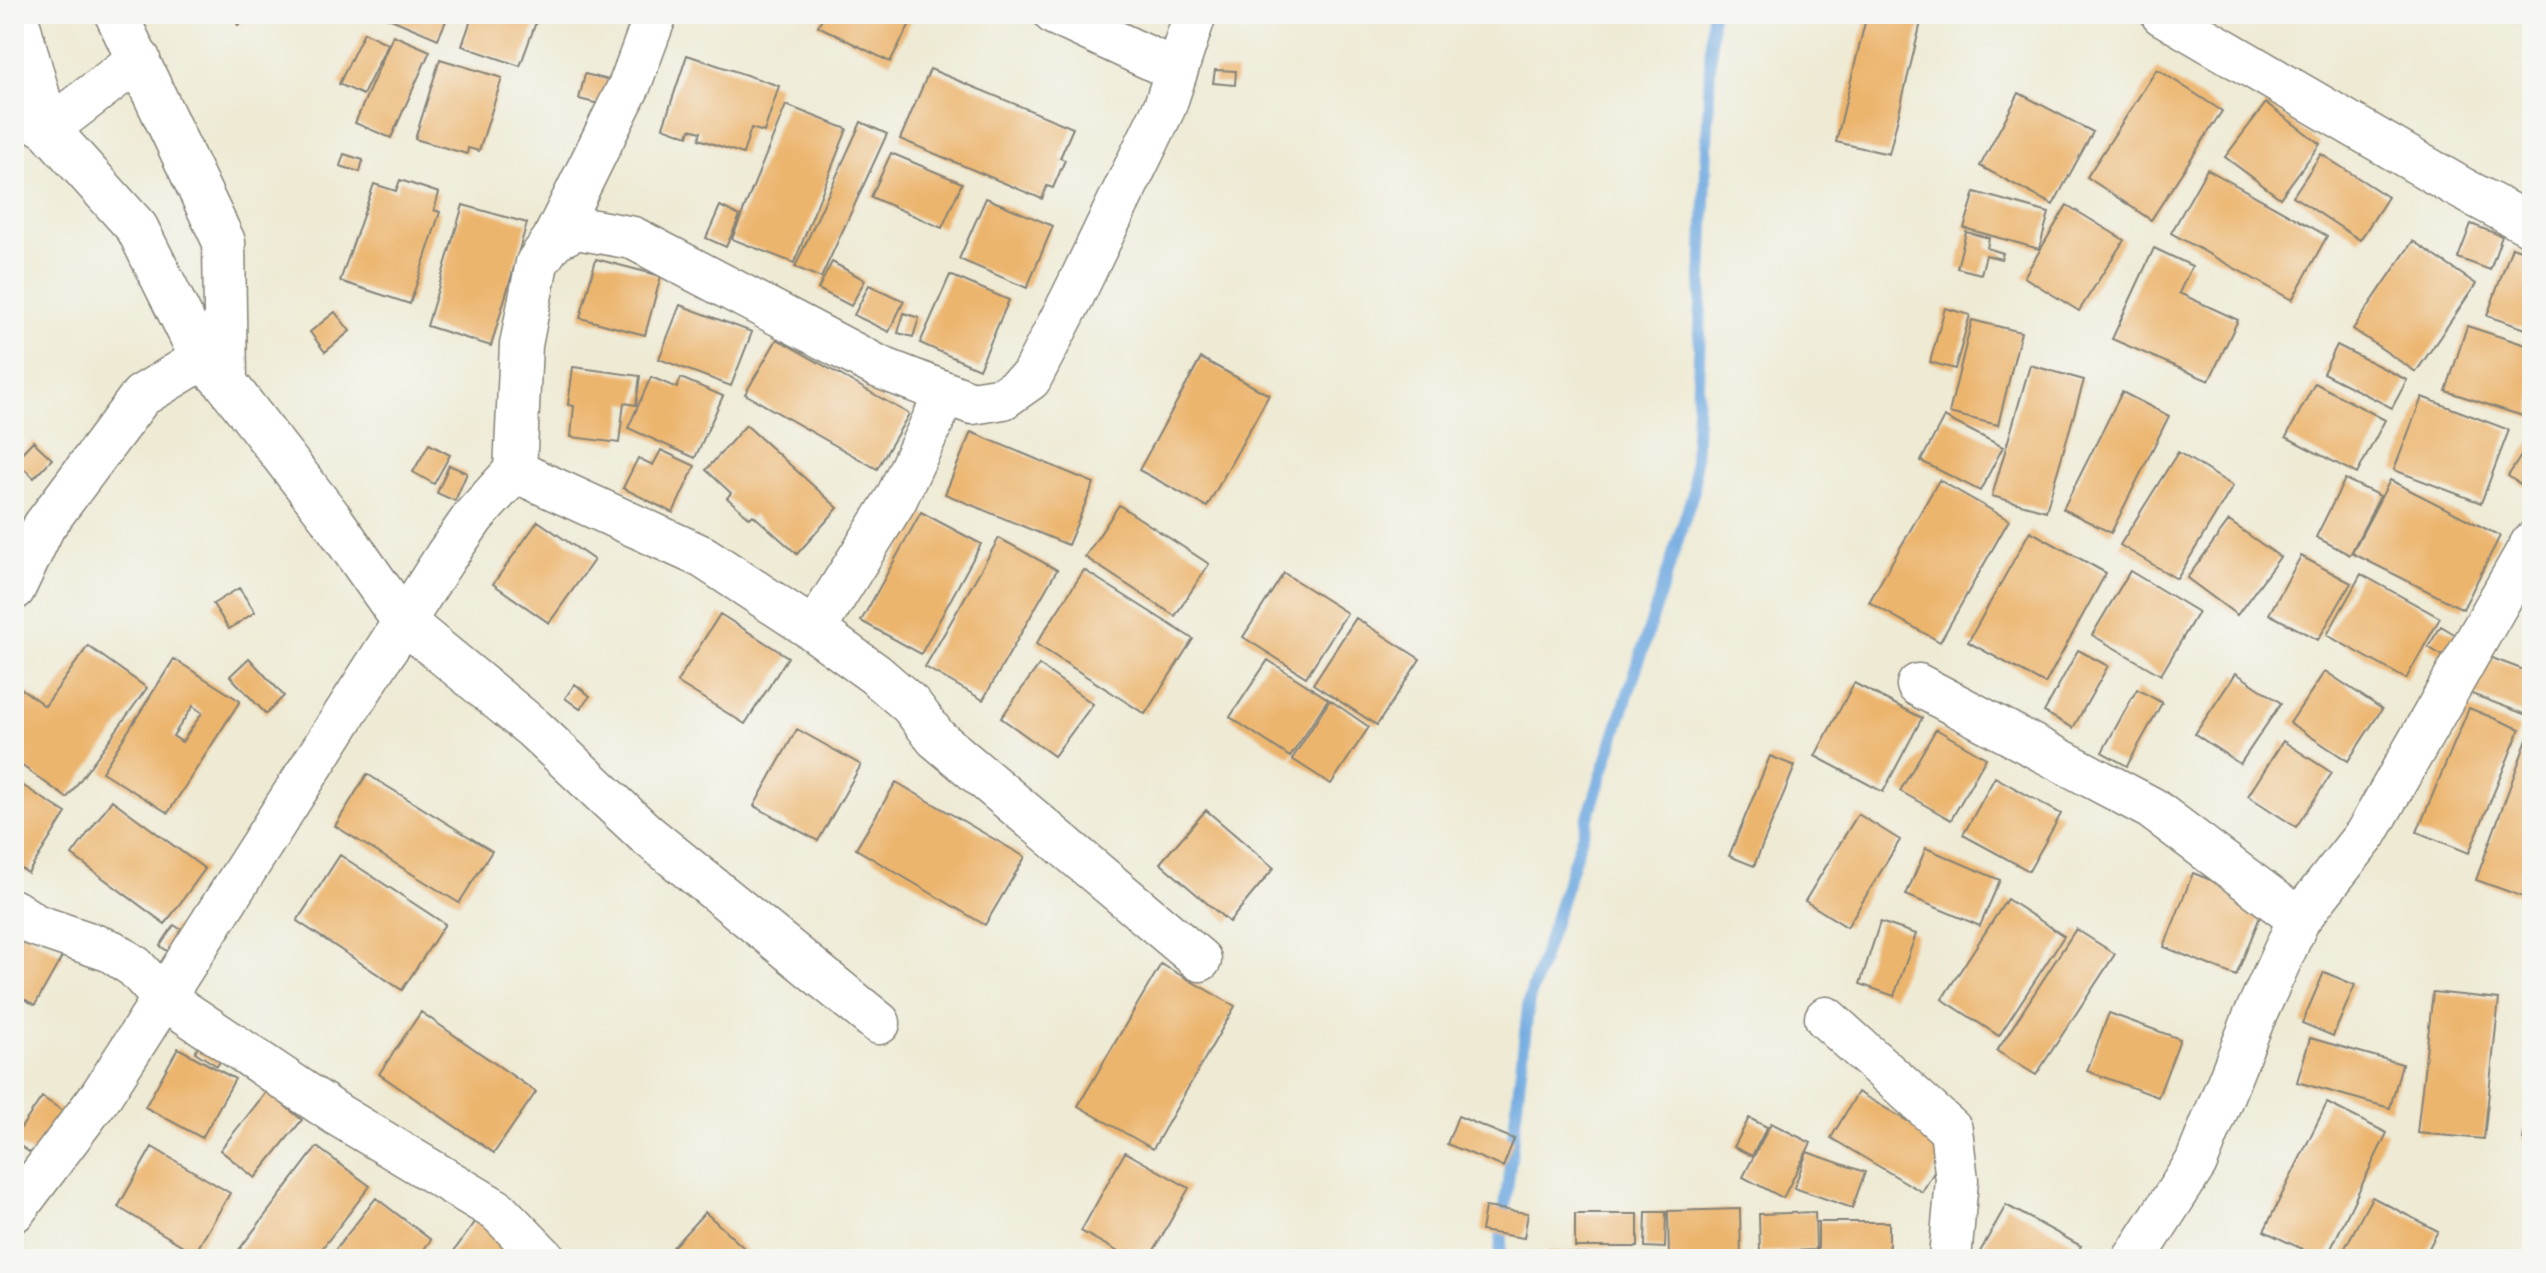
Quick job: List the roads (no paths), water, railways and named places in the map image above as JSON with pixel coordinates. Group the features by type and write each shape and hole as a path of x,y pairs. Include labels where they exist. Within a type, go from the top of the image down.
{"street":[{"path":"16,14 31,118 137,228 214,371 330,517 403,621 533,728 646,834 879,1023"},
{"path":"116,14 224,242 214,371"},
{"path":"14,1211 102,1094 403,621 474,516 515,471 521,345 537,263 553,240 630,84 656,14"},
{"path":"1055,14 1175,70"},
{"path":"553,240 577,228 633,238 879,367 972,403 1003,398 1030,379 1072,298 1165,106 1195,14"},
{"path":"2162,14 2459,187 2532,226"},
{"path":"31,118 139,59"},
{"path":"14,589 44,526 141,396 214,371"},
{"path":"814,630 896,499 946,393"},
{"path":"515,471 703,557 814,630 875,674 911,705 936,738 1200,960"},
{"path":"2134,1259 2196,1163 2253,1020 2299,919 2366,834 2532,543"},
{"path":"1918,685 2151,808 2299,919"},
{"path":"14,911 35,925 111,951 135,967 162,997 338,1115 498,1211 545,1259"},
{"path":"1826,1018 1951,1130 1957,1180 1950,1259"}],"waterway":[{"path":"1499,1259 1529,1000 1694,490 1712,14"}]}
